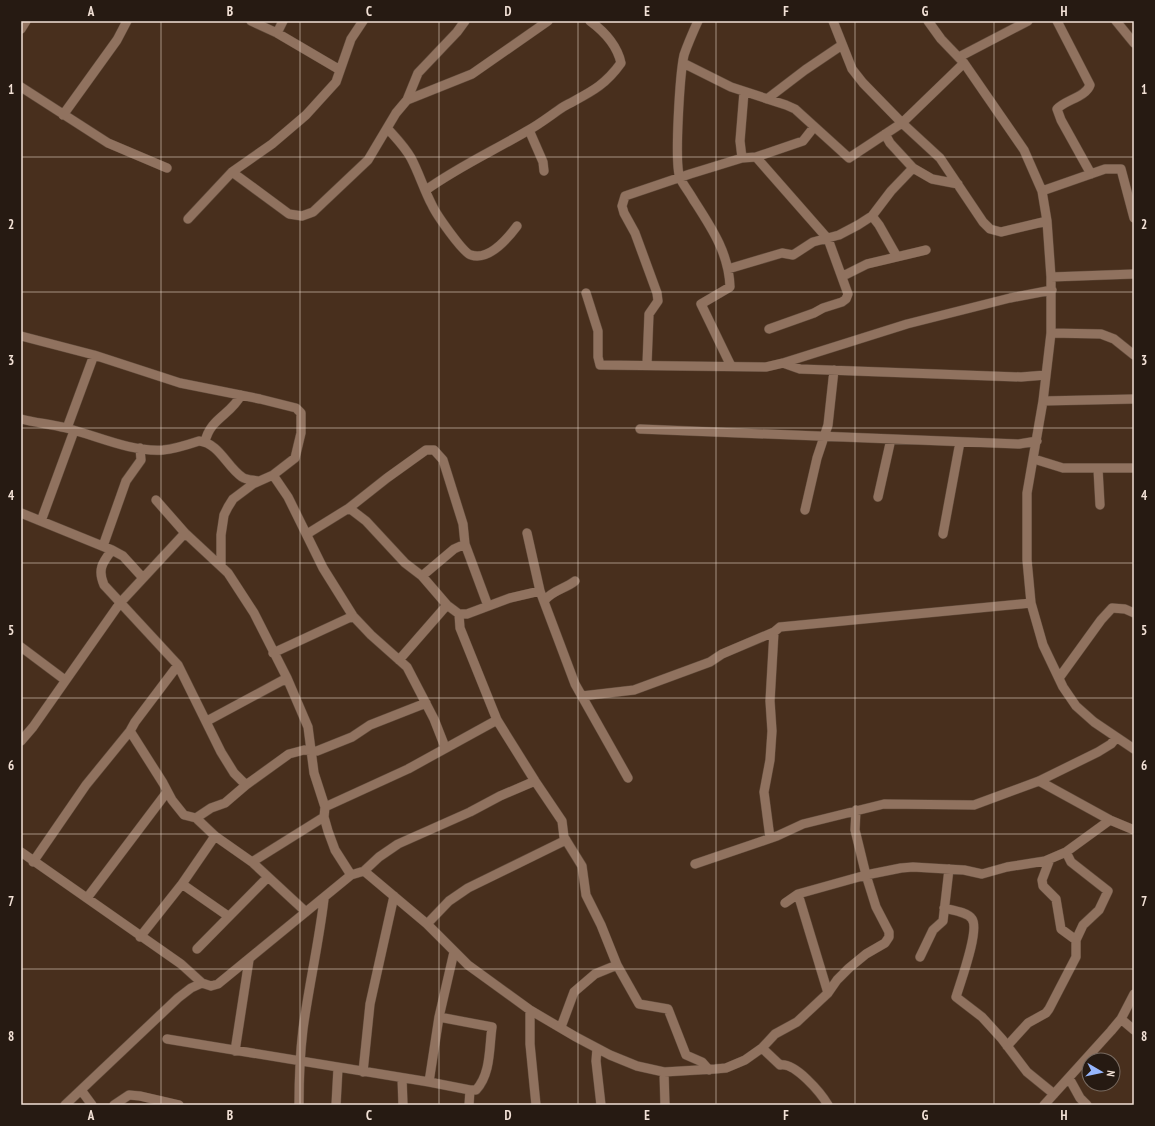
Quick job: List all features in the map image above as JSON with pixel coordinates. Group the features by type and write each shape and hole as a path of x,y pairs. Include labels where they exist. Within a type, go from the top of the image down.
{"street":[{"path":"21,30 26,21"},
{"path":"63,116 118,40 127,21"},
{"path":"251,21 277,33 340,70"},
{"path":"277,33 283,21"},
{"path":"188,219 232,172 272,144 306,115 336,82 351,39 363,21"},
{"path":"232,172 289,214 302,216 313,212 368,160 388,129 396,113 407,100 418,73 457,32 465,21"},
{"path":"407,100 472,74 548,21"},
{"path":"426,190 454,170 529,130 562,108 602,86 621,64 618,52 603,30 590,21"},
{"path":"698,21 687,46 683,63 678,129 678,166 680,178 717,236 728,269 730,287 701,304 731,366"},
{"path":"833,21 852,69 863,83 902,123 940,158 983,222 994,231 1001,232 1048,221"},
{"path":"928,21 941,39 962,60 1024,150 1042,191 1048,221 1052,290 1051,333 1043,401 1027,493 1027,560 1031,603 1043,645 1059,678 1076,706 1116,738 1134,749"},
{"path":"683,63 744,92 795,109 849,158 902,123 962,60 1028,21"},
{"path":"1057,21 1090,85 1084,92 1060,105 1057,109 1061,120 1091,174"},
{"path":"1116,21 1134,43"},
{"path":"767,99 805,70 842,45"},
{"path":"21,87 63,116 108,143 167,168"},
{"path":"742,158 740,141 744,92"},
{"path":"647,364 650,314 658,301 657,293 635,233 622,206 625,196 742,158 756,157 803,141 814,127"},
{"path":"388,129 405,148 432,205 459,246 469,255 481,256 488,253 506,240 517,226"},
{"path":"529,130 542,158 544,171"},
{"path":"885,134 890,143 913,168 928,177 958,184"},
{"path":"756,157 828,239 843,276 848,294 846,299 842,302 769,329"},
{"path":"728,269 782,253 793,255 820,238 828,239 858,225 872,216 892,190 913,168"},
{"path":"1042,191 1111,168 1121,169 1134,218"},
{"path":"872,216 879,225 896,256"},
{"path":"843,276 860,266 896,256 926,250"},
{"path":"1051,277 1134,274"},
{"path":"586,292 598,331 598,357 600,365 647,364 766,367 907,324 1010,298 1052,290"},
{"path":"1051,333 1101,334 1114,339 1134,355"},
{"path":"21,336 94,355 176,382 296,408 301,413 301,433 295,458 273,475 258,481 236,497"},
{"path":"41,521 94,355"},
{"path":"783,363 800,369 1014,376 1046,375"},
{"path":"805,510 817,458 828,425 834,370"},
{"path":"205,442 207,432 213,424 233,406 241,395"},
{"path":"1043,401 1134,399"},
{"path":"21,419 34,423 71,429 127,447 163,450 199,441 205,442 226,460 243,478 258,481"},
{"path":"640,429 1019,444 1037,441"},
{"path":"878,497 891,439"},
{"path":"943,534 960,442"},
{"path":"103,546 126,481 141,460 140,448"},
{"path":"307,534 349,508 426,450 434,450 443,460 463,524 465,544 488,606"},
{"path":"1034,459 1063,468 1134,468"},
{"path":"1098,469 1100,505"},
{"path":"221,566 221,535 224,514 236,497 240,485 239,475"},
{"path":"273,475 288,497 323,568 353,616 371,635 407,667 426,703 445,747"},
{"path":"156,500 186,533 221,566 248,602 287,678 308,727 314,773 325,807 324,817 335,850 351,875"},
{"path":"349,508 366,521 400,558 422,576 448,605 459,614 467,614 510,598 540,591"},
{"path":"21,513 112,550 123,556 143,578"},
{"path":"21,741 33,727 120,603 186,533"},
{"path":"527,533 540,591 545,600 555,632 563,647 575,684 628,778"},
{"path":"422,576 454,549 465,544"},
{"path":"112,550 102,564 102,580 104,585 178,665 199,710 207,721 226,761 234,773 246,785"},
{"path":"545,600 553,591 566,587 575,581"},
{"path":"582,696 634,690 710,662 722,654 774,632 780,627 1031,603"},
{"path":"399,660 448,605"},
{"path":"1059,678 1094,629 1112,608 1125,609 1134,613"},
{"path":"459,614 460,628 497,720 562,821 564,837 582,866 586,894 601,925 617,965 639,1004 668,1009 686,1055 702,1062 709,1070"},
{"path":"273,653 353,616"},
{"path":"770,838 764,792 770,760 772,731 770,701 774,632"},
{"path":"21,647 65,680"},
{"path":"33,862 86,785 130,731 135,722 178,665"},
{"path":"207,721 287,678"},
{"path":"196,818 211,808 225,803 246,785 289,754 304,750 317,751 352,737 370,725 426,703"},
{"path":"325,807 408,769 445,747 497,720"},
{"path":"130,731 164,783 166,792 184,815 196,818 214,836 252,862 306,912"},
{"path":"695,864 770,838 804,824 884,804 974,805 1040,781 1098,752 1116,738"},
{"path":"21,852 140,937 181,964 202,983 211,986 218,984 239,966 249,960 351,875 364,871 379,857 398,844 535,781"},
{"path":"1040,781 1110,820 1134,830"},
{"path":"87,898 166,792"},
{"path":"364,871 427,924 468,966 530,1010 597,1048 637,1066 664,1072 726,1068 745,1060 762,1048 775,1034 798,1022 828,993 837,980 866,954 885,943 889,937 889,932 876,908 866,875 855,830 856,810"},
{"path":"252,862 324,817"},
{"path":"786,903 798,894 866,875 913,867 949,869 982,874 1007,867 1050,859 1066,852 1110,820"},
{"path":"140,937 182,884 214,836"},
{"path":"427,924 449,900 468,888 566,840"},
{"path":"1007,1046 1028,1023 1046,1013 1049,1009 1076,957 1076,940 1083,925 1099,910 1108,891 1071,862 1066,852"},
{"path":"1050,859 1042,880 1042,886 1056,899 1061,928 1076,940"},
{"path":"920,957 933,930 943,921 949,869"},
{"path":"197,949 268,877"},
{"path":"182,884 228,916"},
{"path":"798,894 828,993"},
{"path":"363,1072 370,1004 394,896"},
{"path":"299,1105 300,1062 324,899"},
{"path":"944,908 968,916 974,923 974,932 964,976 956,997 982,1017 1027,1072 1054,1094"},
{"path":"430,1082 439,1017 454,952"},
{"path":"235,1051 249,960"},
{"path":"561,1027 574,992 595,974 617,965"},
{"path":"64,1105 178,998 191,988 202,983"},
{"path":"1044,1105 1121,1018 1134,994"},
{"path":"530,1010 530,1044 536,1105"},
{"path":"167,1039 476,1090 486,1076 492,1027 439,1017"},
{"path":"1121,1018 1134,1030"},
{"path":"597,1048 596,1061 601,1105"},
{"path":"762,1048 780,1065 783,1064 794,1069 821,1092 828,1105"},
{"path":"336,1105 338,1068"},
{"path":"664,1072 665,1105"},
{"path":"402,1078 403,1105"},
{"path":"1069,1078 1080,1098 1087,1105"},
{"path":"81,1090 92,1105"},
{"path":"469,1105 470,1090"},
{"path":"114,1105 129,1095 140,1096 177,1105"}]}
